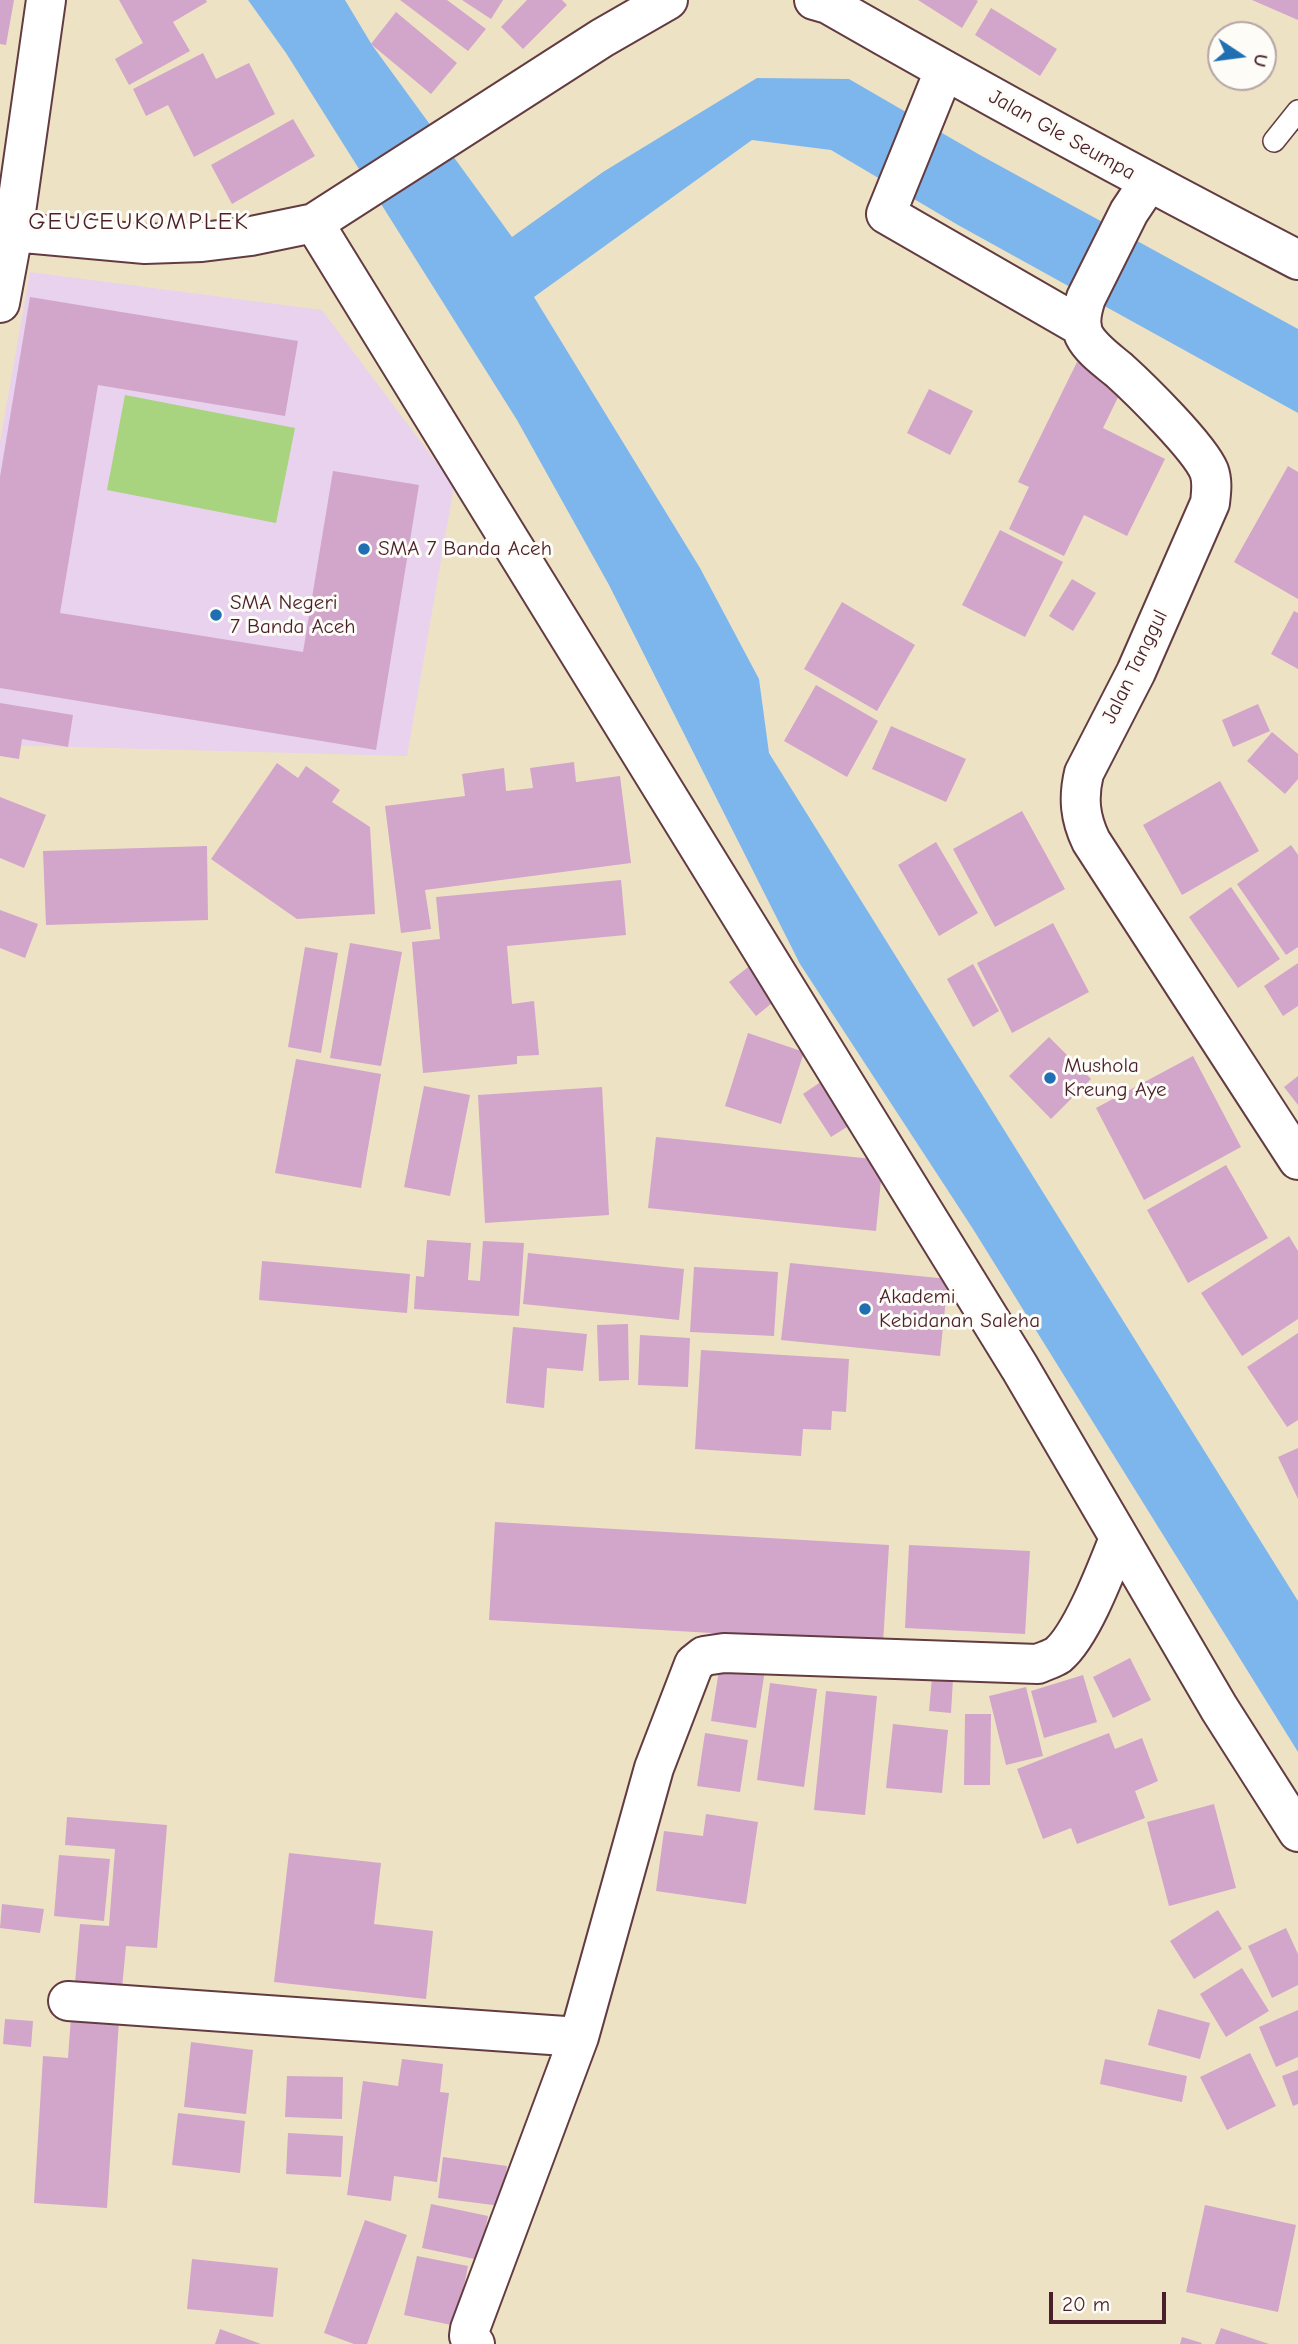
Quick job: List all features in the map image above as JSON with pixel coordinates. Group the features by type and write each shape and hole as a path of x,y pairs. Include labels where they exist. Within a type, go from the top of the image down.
{"street":[{"path":"0,303 7,232 46,0"},
{"path":"7,232 145,244 202,242 314,223 601,38 668,0"},
{"name":"Jalan Gle Seumpa","path":"825,1 944,71 1139,197 1298,260"},
{"path":"944,71 885,212 887,215 1084,313 1139,197"},
{"path":"314,223 1020,1368 1219,1708 1298,1832"},
{"name":"Jalan Tanggul","path":"1084,313 1090,344 1129,379 1197,452 1208,469 1212,491 1210,503 1136,672 1084,773 1080,788 1081,813 1091,841 1298,1160"},
{"path":"475,2344 469,2336 470,2329 579,2037 654,1768 694,1664 704,1656 724,1653 1038,1664 1056,1656 1067,1645 1097,1591 1119,1538"},
{"path":"68,2001 579,2037"}],"lane":[{"path":"1275,141 1298,111"}],"shaded area":[{"name":"SMA Negeri 7 Banda Aceh","path":"30,272 322,310 454,486 407,756 0,745 0,442"}],"green space":[{"path":"125,395 295,428 276,523 107,490"}],"water":[{"path":"248,0 345,0 372,45 512,237 603,172 757,78 849,79 980,155 1298,329 1298,413 958,225 831,150 752,140 534,297 700,568 759,679 769,753 1298,1601 1298,1752 973,1229 800,964 609,585 517,420 286,53"}],"building":[{"path":"0,0 14,0 6,45 0,44"},
{"path":"119,0 207,2 173,22 190,51 129,85 115,59 143,43"},
{"path":"400,0 447,0 486,29 468,51"},
{"path":"462,0 503,0 491,19"},
{"path":"527,0 562,0 567,5 523,49 501,27"},
{"path":"918,0 976,0 978,1 962,28"},
{"path":"1252,0 1298,0 1298,20"},
{"path":"991,8 1057,49 1040,76 975,35"},
{"path":"396,12 457,63 431,94 371,44"},
{"path":"203,53 216,79 249,63 275,114 194,157 168,105 146,116 133,89"},
{"path":"293,119 315,156 232,204 211,165"},
{"name":"SMA 7 Banda Aceh","path":"30,297 298,341 285,416 98,385 60,613 303,652 333,471 419,485 376,750 0,688 0,477"},
{"path":"1077,362 1124,385 1103,428 1165,459 1127,536 1084,515 1064,556 1009,529 1029,487 1018,482"},
{"path":"929,389 973,411 950,455 907,433"},
{"path":"1288,466 1298,472 1298,599 1234,562"},
{"path":"1000,530 1063,562 1025,637 962,605"},
{"path":"1072,579 1096,593 1073,631 1049,616"},
{"path":"842,602 915,645 877,711 804,669"},
{"path":"1294,611 1298,613 1298,669 1271,654"},
{"path":"816,685 878,721 847,777 784,741"},
{"path":"0,703 73,715 68,747 22,739 19,759 0,756"},
{"path":"1258,704 1270,731 1233,747 1222,720"},
{"path":"891,726 966,759 946,802 872,769"},
{"path":"1272,732 1298,754 1298,779 1285,794 1247,761"},
{"path":"574,762 576,782 620,776 631,863 425,890 431,929 401,933 385,806 465,796 462,774 504,768 506,791 533,788 530,768"},
{"path":"277,763 298,778 306,766 340,790 332,802 370,827 375,914 297,919 211,859"},
{"path":"1220,781 1259,851 1182,895 1143,825"},
{"path":"0,797 46,815 24,868 0,858"},
{"path":"1022,811 1065,889 995,927 953,849"},
{"path":"936,842 978,913 939,936 898,865"},
{"path":"1291,845 1298,855 1298,947 1286,955 1237,884"},
{"path":"207,846 208,920 46,925 43,851"},
{"path":"621,880 626,935 507,946 512,1004 534,1001 539,1055 517,1056 517,1064 423,1073 412,942 440,939 436,897"},
{"path":"1231,887 1280,959 1238,988 1189,917"},
{"path":"0,910 38,924 25,958 0,948"},
{"path":"1053,923 1089,992 1012,1033 977,963"},
{"path":"350,943 402,952 381,1066 330,1058"},
{"path":"305,947 338,953 321,1053 288,1047"},
{"path":"756,961 782,995 756,1016 729,982"},
{"path":"1298,963 1298,1006 1283,1016 1264,986"},
{"path":"973,964 999,1011 973,1027 947,979"},
{"path":"748,1033 804,1052 781,1124 725,1106"},
{"name":"Mushola Kreung Aye","path":"1049,1037 1091,1079 1051,1119 1009,1076"},
{"path":"1193,1056 1241,1147 1144,1200 1096,1108"},
{"path":"296,1059 381,1074 361,1188 275,1173"},
{"path":"1298,1076 1298,1105 1284,1087"},
{"path":"822,1081 850,1125 831,1137 803,1094"},
{"path":"424,1086 470,1095 450,1196 404,1187"},
{"path":"602,1087 609,1215 485,1223 478,1095"},
{"path":"656,1137 883,1160 876,1231 648,1208"},
{"path":"1226,1165 1268,1238 1188,1283 1147,1210"},
{"path":"1289,1236 1298,1251 1298,1319 1242,1356 1201,1293"},
{"path":"427,1240 471,1243 468,1280 480,1281 483,1241 524,1243 519,1316 414,1309 416,1276 424,1277"},
{"path":"528,1253 684,1269 679,1320 523,1304"},
{"path":"262,1261 410,1274 407,1313 259,1300"},
{"name":"Akademi Kebidanan Saleha","path":"790,1263 948,1279 940,1356 781,1340"},
{"path":"694,1267 778,1272 774,1336 690,1332"},
{"path":"628,1324 629,1380 599,1381 597,1325"},
{"path":"513,1327 587,1334 583,1371 547,1368 544,1408 506,1403"},
{"path":"1298,1333 1298,1420 1287,1427 1247,1367"},
{"path":"640,1335 690,1338 688,1387 638,1385"},
{"path":"701,1350 849,1359 846,1412 832,1411 831,1430 803,1429 801,1456 695,1449"},
{"path":"1298,1448 1298,1499 1278,1457"},
{"path":"495,1522 889,1545 883,1643 489,1620"},
{"path":"909,1545 1030,1551 1025,1634 905,1628"},
{"path":"1130,1658 1151,1700 1113,1718 1093,1677"},
{"path":"720,1664 765,1670 756,1728 711,1721"},
{"path":"1083,1675 1097,1722 1044,1738 1031,1691"},
{"path":"932,1678 953,1679 951,1713 929,1711"},
{"path":"770,1683 817,1689 804,1787 757,1780"},
{"path":"1026,1687 1043,1756 1006,1765 989,1696"},
{"path":"826,1691 877,1696 865,1815 814,1810"},
{"path":"965,1714 991,1714 990,1785 964,1785"},
{"path":"893,1724 948,1730 942,1793 886,1788"},
{"path":"705,1733 748,1740 740,1792 697,1786"},
{"path":"1109,1733 1115,1749 1142,1738 1158,1781 1135,1791 1145,1818 1077,1844 1071,1828 1043,1839 1017,1769"},
{"path":"1214,1804 1236,1888 1169,1906 1147,1822"},
{"path":"706,1814 758,1822 746,1904 656,1891 664,1831 703,1836"},
{"path":"67,1817 167,1825 157,1948 126,1946 122,1988 75,1983 80,1924 109,1926 115,1849 65,1845"},
{"path":"289,1853 381,1863 374,1924 433,1931 426,1999 274,1982"},
{"path":"59,1855 110,1859 104,1921 54,1916"},
{"path":"2,1904 44,1909 40,1933 0,1928"},
{"path":"1218,1910 1242,1949 1194,1979 1170,1941"},
{"path":"1286,1928 1298,1954 1298,1985 1272,1998 1248,1946"},
{"path":"1242,1968 1269,2011 1226,2037 1200,1994"},
{"path":"1158,2009 1210,2023 1200,2059 1148,2045"},
{"path":"1298,2010 1298,2057 1276,2067 1259,2027"},
{"path":"71,2017 119,2020 107,2208 34,2203 43,2056 68,2058"},
{"path":"5,2019 33,2021 31,2047 3,2044"},
{"path":"191,2042 253,2050 246,2114 184,2107"},
{"path":"1250,2053 1276,2106 1227,2130 1200,2077"},
{"path":"402,2059 443,2064 440,2092 449,2093 437,2182 394,2176 391,2201 347,2195 363,2081 398,2086"},
{"path":"1105,2059 1187,2076 1182,2102 1100,2084"},
{"path":"1298,2070 1298,2104 1293,2106 1282,2076"},
{"path":"287,2076 343,2077 342,2119 285,2117"},
{"path":"178,2113 245,2121 240,2173 172,2165"},
{"path":"288,2133 343,2136 341,2177 286,2174"},
{"path":"443,2157 507,2166 501,2206 438,2198"},
{"path":"431,2204 488,2216 479,2260 422,2248"},
{"path":"1205,2205 1296,2225 1278,2312 1186,2292"},
{"path":"365,2220 407,2235 367,2344 354,2344 324,2333"},
{"path":"417,2256 468,2266 456,2326 404,2315"},
{"path":"192,2259 278,2268 273,2317 187,2309"},
{"path":"1221,2328 1269,2344 1215,2344"},
{"path":"220,2329 261,2344 215,2344"},
{"path":"1182,2337 1202,2343 1180,2344"}],"place":[{"name":"SMA 7 Banda Aceh","path":"364,549"},
{"name":"SMA Negeri 7 Banda Aceh","path":"216,615"},
{"name":"Mushola Kreung Aye","path":"1050,1078"},
{"name":"Akademi Kebidanan Saleha","path":"865,1309"}],"district":[{"name":"GEUCEUKOMPLEK","path":"139,222"}]}
